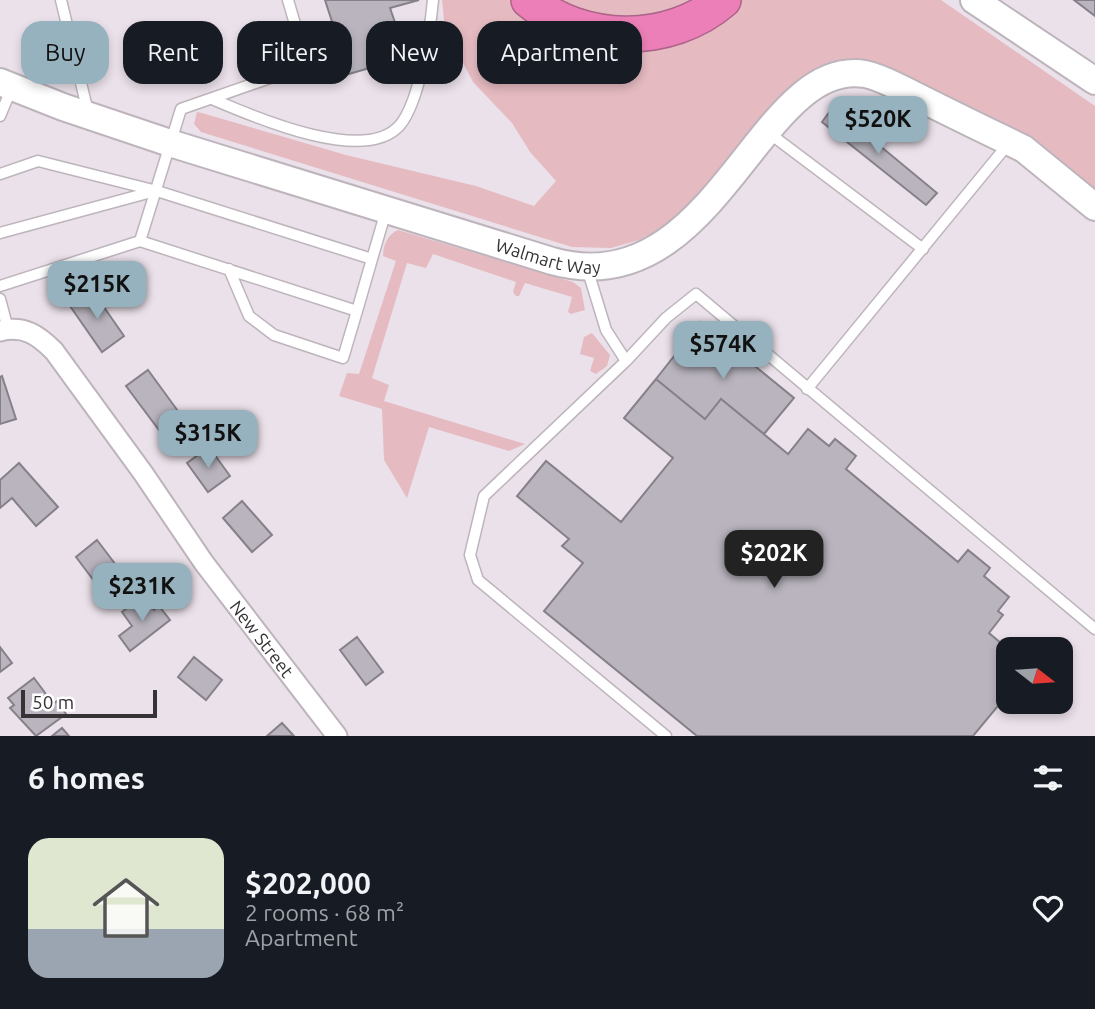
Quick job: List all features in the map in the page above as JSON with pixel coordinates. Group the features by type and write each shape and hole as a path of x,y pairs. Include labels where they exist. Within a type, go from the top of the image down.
{"highway":[{"path":"529,0 567,23 598,32 631,35 662,31 692,20 723,0"}],"street":[{"path":"974,0 1095,81"},
{"name":"Walmart Way","path":"6,84 173,144 386,210 587,268 654,250 679,233 713,200 801,94 831,78 865,74 1010,142 1024,149 1095,207"},
{"name":"New Street","path":"4,330 25,330 39,336 54,351 219,584 337,736"}],"lane":[{"path":"61,0 89,116"},
{"path":"141,242 173,144 181,109 307,65 288,0"},
{"path":"212,99 272,124 342,139 375,141 400,125 416,89 430,41 433,0"},
{"path":"0,116 6,84"},
{"path":"769,133 923,248"},
{"path":"807,389 1010,142"},
{"path":"0,174 38,161 157,191 372,259"},
{"path":"0,233 157,191"},
{"path":"229,269 249,316 274,335 343,358 386,210"},
{"path":"0,286 141,242 357,311"},
{"path":"587,268 606,331 626,361"},
{"path":"666,736 478,580 470,555 484,496 626,361 666,318 696,294 1095,629"},
{"path":"0,299 4,330"}],"shaded area":[{"path":"442,0 509,0 539,21 477,21 477,84 642,84 642,21 639,21 737,0 941,0 1095,106 1095,191 1017,130 870,64 830,64 816,68 794,84 698,199 665,228 639,240 611,248 572,247 201,132 194,124 197,112 202,113 346,155 476,186 534,206 556,181 530,152 512,123 473,82 463,63 463,21 444,21"},
{"path":"550,0 701,0 676,13 595,19"},
{"path":"398,230 573,282 581,288 585,310 571,314 568,312 572,297 525,283 519,296 516,296 513,292 516,282 433,254 426,268 407,263 372,378 389,385 384,401 525,444 509,451 429,427 407,498 384,460 382,409 339,396 347,373 359,374 396,261 383,256 384,248 389,237"},
{"path":"592,333 610,355 607,366 596,374 590,371 594,358 580,354 584,337"}],"building":[{"path":"325,0 419,0 390,8 395,21 366,21 366,69 352,73 352,21 332,21"},
{"path":"1074,0 1095,0 1095,16"},
{"path":"833,107 937,193 926,205 822,122"},
{"path":"92,290 124,336 102,352 70,306"},
{"path":"701,322 794,398 764,434 721,399 705,419 656,379"},
{"path":"148,370 183,418 162,434 126,386"},
{"path":"2,376 16,419 0,424 0,377"},
{"path":"656,379 705,419 721,399 788,454 808,429 829,446 835,439 856,456 846,469 958,562 968,550 990,568 984,576 1009,597 998,611 1003,615 989,633 996,639 996,708 973,736 697,736 544,611 583,563 562,546 569,539 517,496 546,461 621,522 673,458 624,418"},
{"path":"209,447 230,476 208,492 187,463"},
{"path":"19,463 58,507 36,526 12,498 0,508 0,480"},
{"path":"242,501 272,535 252,552 223,518"},
{"path":"97,540 119,569 98,586 76,557"},
{"path":"143,596 154,610 159,606 170,620 130,651 119,636 132,626 122,612"},
{"path":"357,637 383,672 366,685 340,650"},
{"path":"0,647 12,663 0,672"},
{"path":"194,657 222,680 206,700 178,677"},
{"path":"34,678 46,694 39,700 47,709 57,701 66,714 36,736 10,708 14,705 8,698"},
{"path":"282,723 294,736 267,736"},
{"path":"62,728 69,736 52,736"}]}
